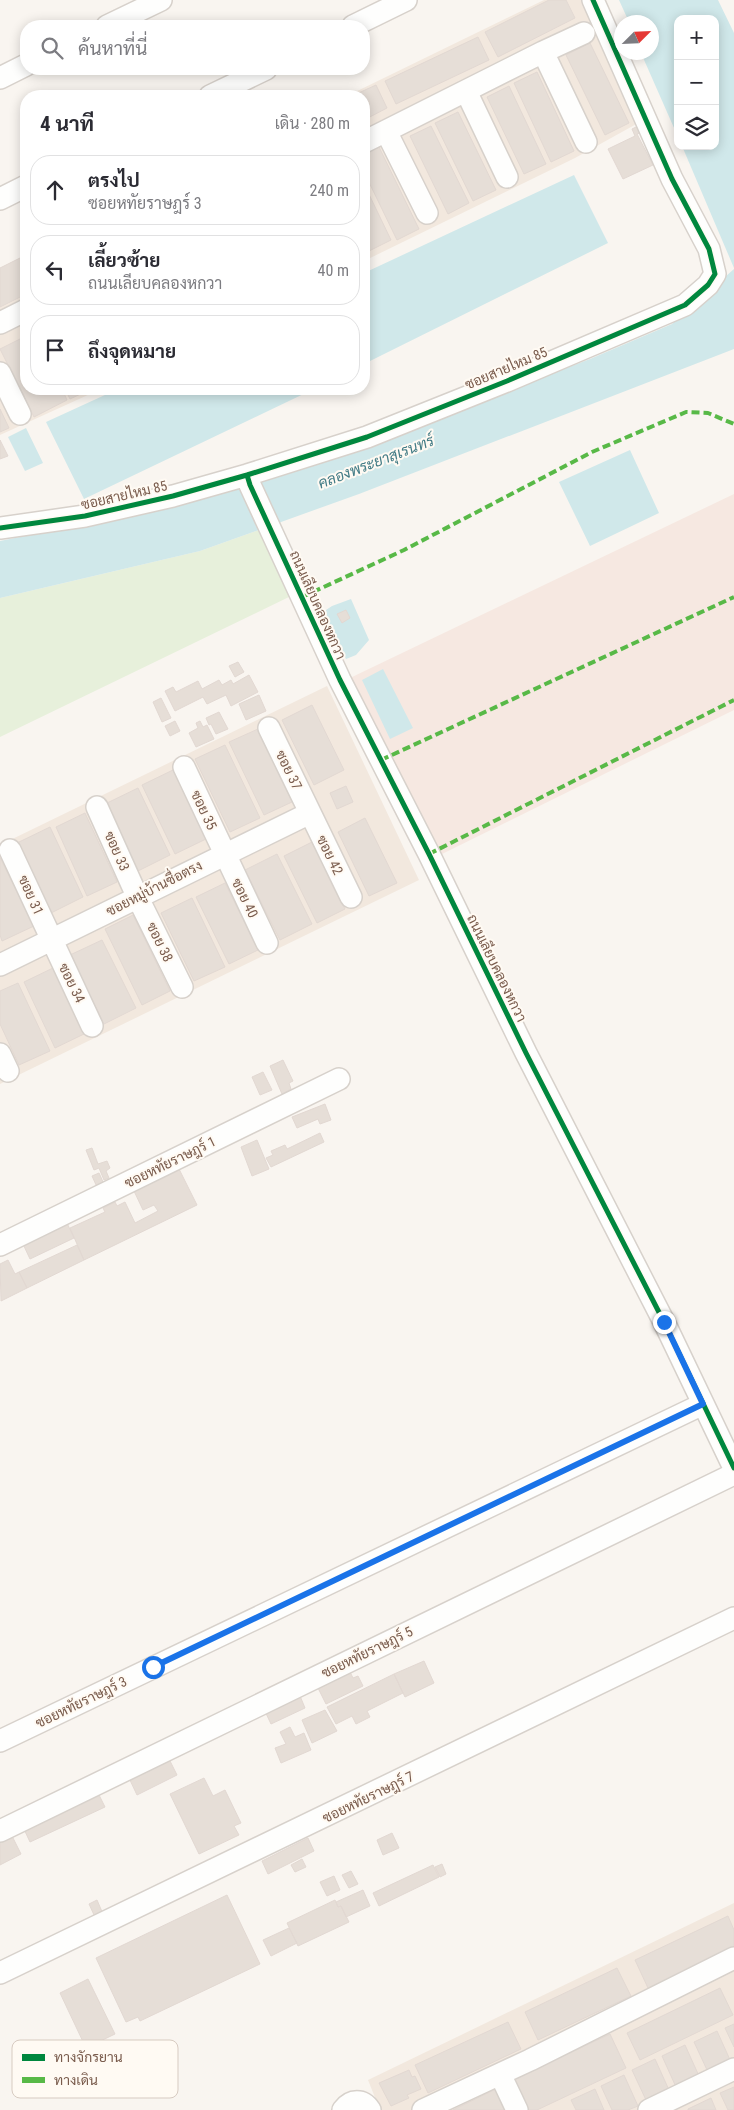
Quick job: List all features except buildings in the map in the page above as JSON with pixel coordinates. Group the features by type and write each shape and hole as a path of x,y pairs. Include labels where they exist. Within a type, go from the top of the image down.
{"street":[{"path":"119,20 161,0"},
{"path":"365,20 406,0"},
{"name":"ซอยสายไหม 85","path":"0,528 85,516 248,480 367,437 507,381 684,305 708,286 715,274 709,249 672,179 593,0"},
{"path":"370,139 543,52 584,34"},
{"path":"543,52 586,142"},
{"path":"0,78 20,68"},
{"path":"222,90 254,75"},
{"path":"466,91 507,177"},
{"path":"386,131 428,213"},
{"path":"0,199 20,189"},
{"path":"0,323 20,313"},
{"path":"0,373 20,414"},
{"name":"ถนนเลียบคลองหกวา","path":"248,480 340,680 430,854 526,1053 659,1312 734,1468"},
{"name":"ซอย 37","path":"269,728 310,813"},
{"name":"ซอย 35","path":"184,767 224,853"},
{"name":"ซอย 33","path":"97,807 137,896"},
{"name":"ซอยหมู่บ้านซื่อตรง","path":"0,965 224,853 310,813"},
{"name":"ซอย 42","path":"310,813 351,897"},
{"name":"ซอย 31","path":"10,850 51,940"},
{"name":"ซอย 40","path":"224,853 267,943"},
{"name":"ซอย 38","path":"137,896 182,987"},
{"name":"ซอย 34","path":"51,940 92,1026"},
{"name":"ซอยหทัยราษฎร์ 1","path":"0,1245 339,1078"},
{"name":"ซอยหทัยราษฎร์ 3","path":"0,1741 703,1404"},
{"name":"ซอยหทัยราษฎร์ 5","path":"0,1830 734,1474"},
{"name":"ซอยหทัยราษฎร์ 7","path":"0,1973 734,1618"},
{"path":"423,2110 734,1958"},
{"path":"649,2110 734,2069"},
{"path":"500,2074 518,2110"},
{"path":"343,2110 347,2104 357,2101 366,2104 370,2110"}],"shaded area":[{"path":"544,0 584,0 640,122 575,158 370,258 370,90 359,90"},
{"path":"20,258 20,395 88,395 0,435 0,268"},
{"path":"734,494 734,710 440,855 350,678"},
{"path":"327,686 419,880 0,1084 0,845"},
{"path":"734,1903 734,2110 380,2110 368,2080"}],"green space":[{"path":"259,530 291,596 0,737 0,598 200,551"}],"water":[{"path":"619,0 718,0 734,33 734,268 684,150 719,150 719,15 674,15 674,128 644,60 659,60 659,15 626,15"},
{"path":"574,175 608,243 370,361 370,270"},
{"name":"คลองพระยาสุเรนทร์","path":"734,269 734,349 359,494 200,551 0,598 0,541 129,515 227,492 389,436 590,359 672,324"},
{"path":"105,395 301,395 84,499 46,422"},
{"path":"26,428 43,463 25,471 8,437"},
{"path":"630,450 659,513 590,546 559,482"},
{"path":"351,599 369,640 356,655 346,659 323,612 332,606"},
{"path":"383,669 413,728 390,739 362,680"}],"marked path":[{"path":"302,597 404,550 592,452 686,412 708,413 734,424"},
{"path":"381,760 734,597"},
{"path":"429,854 734,700"}],"cycle path":[{"path":"0,528 85,516 173,496 367,437 507,381 685,305 708,285 715,274 709,249 672,179 593,0"},
{"path":"247,475 340,680 429,854 526,1053 664,1322 734,1468"}],"route":[{"path":"153,1667 703,1404 664,1322"}]}
